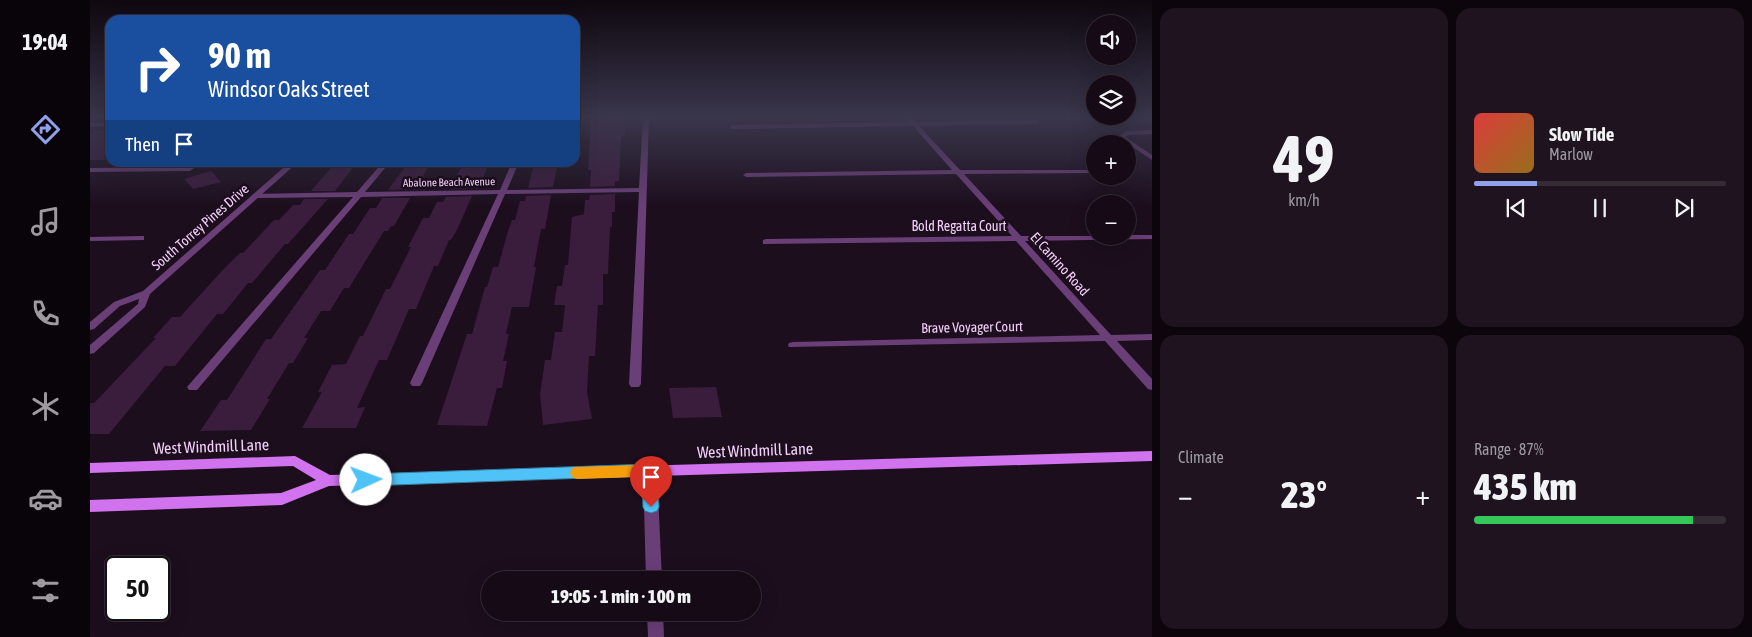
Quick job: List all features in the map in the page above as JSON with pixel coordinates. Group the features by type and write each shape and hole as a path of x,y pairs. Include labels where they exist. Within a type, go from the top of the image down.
{"main road":[{"name":"West Windmill Lane","path":"90,506 282,500 328,481 1152,456"},
{"name":"West Windmill Lane","path":"90,468 295,461 328,481"}],"street":[{"path":"635,384 645,147"},
{"name":"El Camino Road","path":"935,147 1152,386"},
{"path":"1135,147 1152,158"},
{"path":"90,170 190,169 193,167"},
{"name":"South Torrey Pines Drive","path":"90,327 117,304 146,293 289,167"},
{"path":"193,387 383,167"},
{"path":"416,383 514,167"},
{"path":"746,175 1086,171"},
{"name":"Abalone Beach Avenue","path":"256,196 643,190"},
{"name":"Bold Regatta Court","path":"766,242 1152,237"},
{"path":"90,239 140,238"},
{"name":"South Torrey Pines Drive","path":"90,351 142,305 146,293"},
{"name":"Brave Voyager Court","path":"793,345 1152,337"},
{"path":"650,470 654,571"},
{"path":"655,621 656,637"}],"building":[{"path":"90,147 105,147 105,160 90,160"},
{"path":"589,147 621,147 619,181 615,181 615,186 590,187 591,170 588,170"},
{"path":"332,167 353,167 335,191 311,191"},
{"path":"405,167 429,167 415,189 388,190"},
{"path":"461,167 487,167 481,184 477,184 475,188 450,189"},
{"path":"533,167 557,167 553,187 528,188"},
{"path":"211,171 221,182 193,189 184,179"},
{"path":"615,194 615,212 612,212 612,227 610,227 608,274 603,274 603,305 598,305 595,356 589,356 587,392 592,419 543,425 540,394 545,360 551,360 555,332 562,332 565,305 554,305 557,286 562,286 565,265 568,265 572,217 584,214 585,200 589,200 590,195"},
{"path":"551,195 545,229 541,229 529,307 512,307 506,334 509,334 503,361 507,361 502,388 497,388 487,426 437,425 467,334 472,334 485,287 487,287 493,267 498,267 508,231 512,220 515,220 520,201 525,201 526,196"},
{"path":"472,196 438,266 434,266 416,309 409,309 387,360 379,360 357,408 365,407 356,428 302,428 322,392 318,392 332,365 346,364 360,336 363,336 386,289 390,289 423,218 429,218 437,202 443,202 446,197"},
{"path":"382,198 410,198 394,226 391,226 388,231 384,231 349,288 344,288 330,311 321,311 304,338 308,338 293,363 289,363 251,430 200,431 221,400 227,400 266,339 271,339 320,270 325,270 349,234 353,234 370,208 376,208"},
{"path":"304,199 328,199 288,244 285,244 252,283 248,283 223,314 217,314 175,366 165,366 109,434 90,434 90,403 94,403 156,338 153,338 172,317 180,317 220,273 240,253 243,253 274,220 279,220 293,205 300,205"},
{"path":"716,387 722,417 673,418 669,388"}],"slow traffic":[{"path":"577,473 641,471"}],"route":[{"path":"366,480 650,470 651,507"}]}
